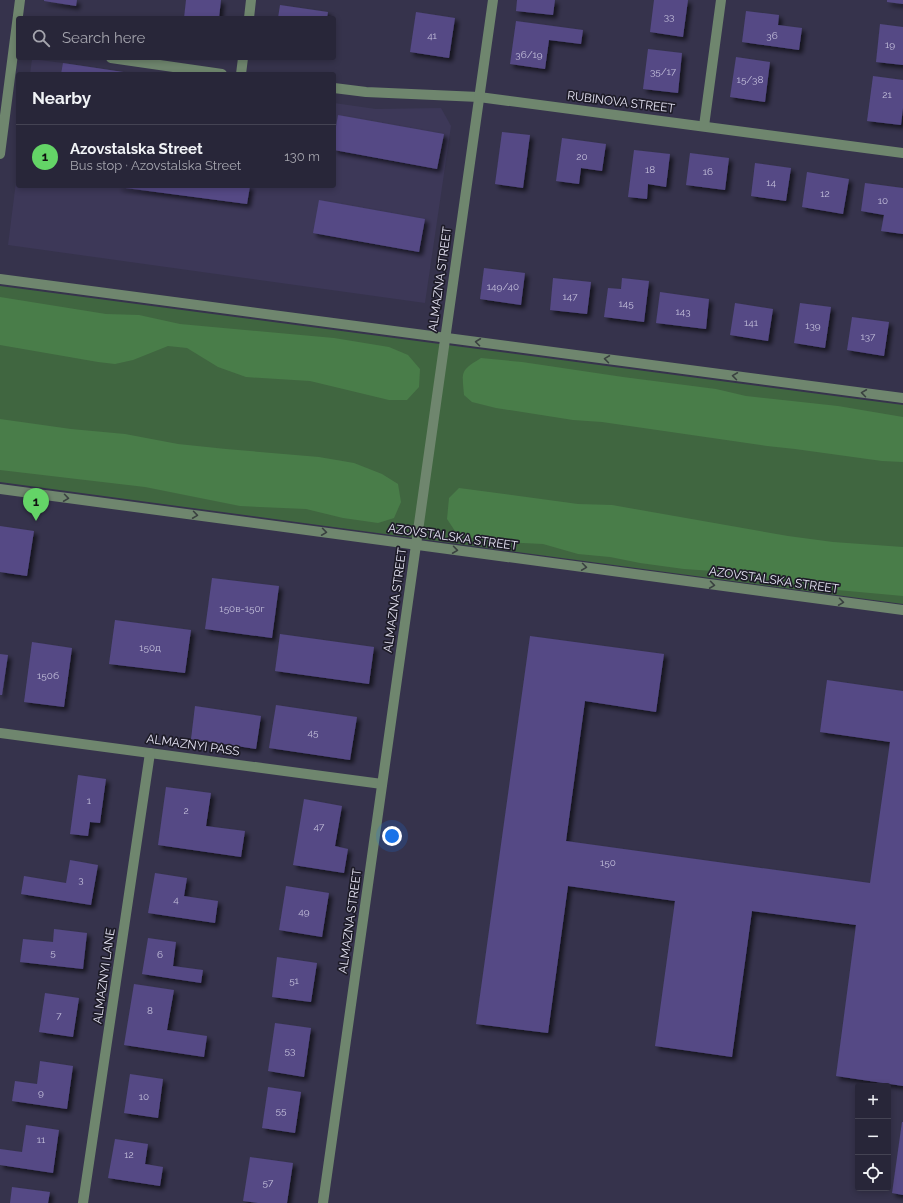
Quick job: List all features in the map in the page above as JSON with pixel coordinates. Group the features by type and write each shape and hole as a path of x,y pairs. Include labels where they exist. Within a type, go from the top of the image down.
{"street":[{"path":"19,16 20,0"},
{"path":"249,16 251,0"},
{"name":"ALMAZNA STREET","path":"323,1203 493,0"},
{"path":"704,126 721,0"},
{"path":"0,154 16,44"},
{"path":"125,60 208,72"},
{"path":"241,72 243,60"},
{"name":"RUBINOVA STREET","path":"336,88 366,92 479,97 903,153"},
{"path":"0,279 903,398"},
{"name":"AZOVSTALSKA STREET","path":"0,489 903,610"},
{"name":"ALMAZNYI PASS","path":"0,733 382,784"},
{"name":"ALMAZNYI LANE","path":"83,1203 150,753"}],"shaded area":[{"path":"32,60 40,60 123,72 30,72"},
{"path":"336,103 376,109 441,108 451,126 425,303 8,245 16,182 16,188 336,188"}],"green space":[{"path":"0,286 903,405 903,604 0,482"},
{"path":"0,297 106,314 139,315 180,324 334,338 389,347 408,355 420,369 419,387 407,400 389,400 310,381 246,377 218,367 187,348 168,346 133,360 115,364 0,345"},
{"path":"481,358 522,362 716,389 746,396 838,406 903,417 903,462 882,461 767,446 496,408 472,402 464,395 464,372 469,366"},
{"path":"0,419 71,429 125,434 178,444 319,457 354,463 382,474 398,484 401,502 394,518 378,523 343,518 306,509 240,506 145,487 0,470"},
{"path":"459,488 578,504 612,505 788,536 833,542 903,547 903,596 837,590 728,572 684,569 640,563 610,557 578,554 543,544 484,541 457,534 447,519 449,498"}],"building":[{"path":"44,0 77,0 76,6"},
{"path":"186,0 221,0 219,16 184,16"},
{"path":"517,0 555,0 553,15 516,11"},
{"path":"654,0 688,0 683,37 650,32"},
{"path":"887,0 903,0 903,4 887,2"},
{"path":"280,5 328,12 327,16 278,16"},
{"path":"746,11 779,15 778,25 802,28 799,50 742,42"},
{"path":"416,12 455,18 449,58 410,52"},
{"path":"516,21 583,30 581,44 549,40 545,69 510,64"},
{"path":"880,24 903,27 903,65 876,62"},
{"path":"648,49 682,53 678,93 643,89"},
{"path":"736,57 770,62 765,102 730,97"},
{"path":"63,63 123,72 61,72"},
{"path":"873,76 903,80 903,108 901,125 867,121"},
{"path":"338,115 444,134 437,169 336,150 336,126"},
{"path":"502,132 530,135 523,188 495,184"},
{"path":"562,138 606,144 602,171 581,168 579,184 556,181"},
{"path":"634,150 670,154 666,187 648,184 647,199 628,197"},
{"path":"690,153 729,158 725,190 686,185"},
{"path":"755,163 791,168 786,201 751,196"},
{"path":"807,172 849,179 843,214 802,207"},
{"path":"865,183 903,188 903,234 881,231 884,215 861,211"},
{"path":"126,188 250,188 247,204"},
{"path":"319,200 425,219 419,252 313,233"},
{"path":"484,268 525,273 521,305 480,299"},
{"path":"553,278 591,282 587,314 550,310"},
{"path":"622,278 649,281 644,322 604,317 608,288 621,289"},
{"path":"660,292 709,299 706,329 656,323"},
{"path":"735,303 773,309 768,341 730,335"},
{"path":"800,303 831,307 825,348 794,343"},
{"path":"852,317 889,322 884,356 847,350"},
{"path":"0,526 34,531 27,576 0,572"},
{"path":"212,578 279,586 272,638 205,629"},
{"path":"115,620 191,630 185,673 109,664"},
{"path":"280,634 374,647 369,684 275,671"},
{"path":"530,636 664,654 656,712 585,701 566,841 870,883 890,742 820,732 827,680 903,691 903,1086 836,1076 856,925 752,911 732,1057 655,1046 675,901 568,886 548,1033 476,1024"},
{"path":"32,642 72,648 64,707 24,702"},
{"path":"0,654 8,655 2,695 0,695"},
{"path":"276,705 357,717 350,760 269,748"},
{"path":"195,706 261,716 256,749 191,739"},
{"path":"78,775 106,779 100,823 90,822 88,836 70,834"},
{"path":"166,787 211,793 206,826 245,831 241,857 158,845"},
{"path":"304,799 342,806 335,846 348,849 344,873 293,865"},
{"path":"70,860 98,865 91,905 21,894 24,876 66,883"},
{"path":"155,873 187,878 184,896 218,901 215,923 148,913"},
{"path":"286,886 329,893 322,937 279,930"},
{"path":"54,929 87,933 83,969 20,962 23,939 53,942"},
{"path":"148,938 176,942 173,966 203,970 201,983 142,974"},
{"path":"277,957 317,963 311,1002 272,997"},
{"path":"134,984 174,990 167,1030 207,1036 204,1057 124,1045"},
{"path":"45,993 79,998 73,1037 39,1032"},
{"path":"275,1023 311,1028 304,1077 268,1071"},
{"path":"40,1061 73,1066 67,1109 12,1101 15,1081 37,1084"},
{"path":"130,1074 163,1079 158,1118 124,1113"},
{"path":"268,1087 301,1092 295,1133 262,1128"},
{"path":"903,1122 903,1195 892,1193"},
{"path":"26,1125 59,1130 53,1173 0,1165 0,1149 22,1152"},
{"path":"115,1139 148,1144 145,1164 163,1167 160,1186 108,1178"},
{"path":"250,1157 293,1163 287,1203 258,1203 243,1201"},
{"path":"12,1187 50,1192 48,1203 10,1203"}],"place":[{"name":"Azovstalska Street","path":"36,521"}]}
